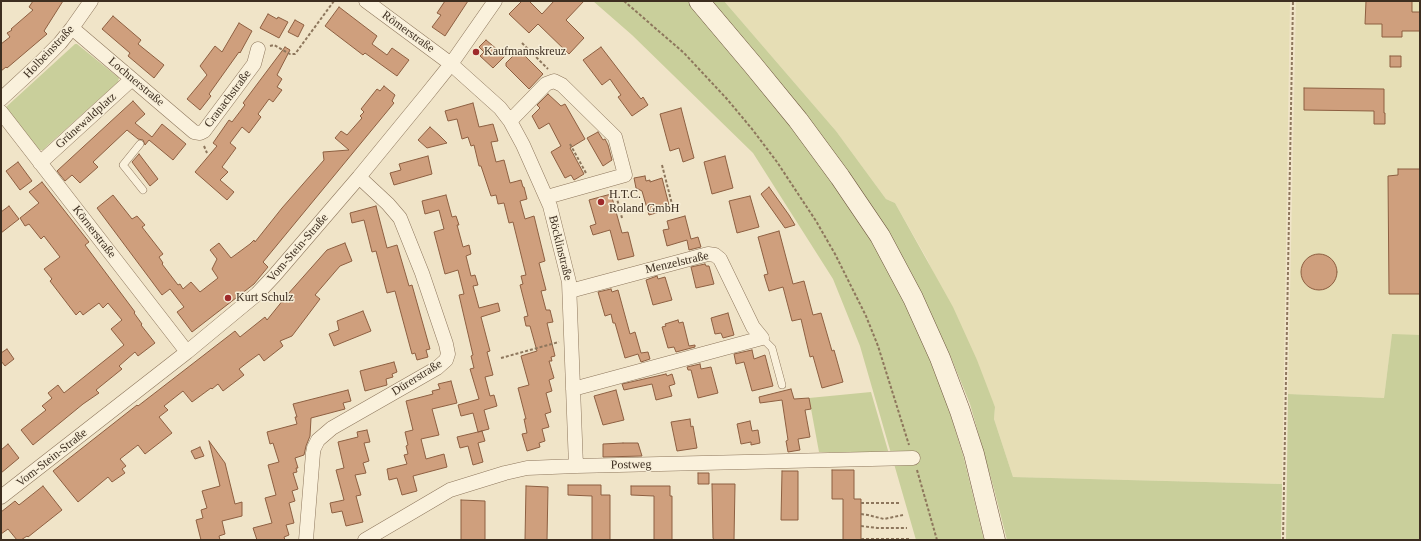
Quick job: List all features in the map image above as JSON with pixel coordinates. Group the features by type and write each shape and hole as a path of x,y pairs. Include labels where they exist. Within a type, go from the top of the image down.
{"street":[{"name":"Holbeinstraße","path":"1,99 40,63 72,28 91,1"},
{"name":"Römerstraße","path":"366,1 451,64"},
{"name":"Vom-Stein-Straße","path":"1,497 187,352 257,294 359,177 451,64 495,1"},
{"path":"699,1 753,64 798,120 840,177 880,236 913,298 960,411 974,454 995,540"},
{"name":"Lochnerstraße","path":"72,28 194,132 200,133"},
{"name":"Cranachstraße","path":"200,133 204,131 254,64 258,49"},
{"name":"Böcklinstraße","path":"451,64 500,108 510,121 520,138 546,197 570,291 576,466"},
{"name":"Grünewaldplatz","path":"40,163 132,79"},
{"path":"510,121 546,84 554,81 560,84 615,137 625,174 546,197"},
{"name":"Körnerstraße","path":"1,112 187,352"},
{"name":"Dürerstraße","path":"306,540 314,453 318,440 332,428 437,368 446,360 448,354 422,273 400,218 388,204 359,177"},
{"name":"Menzelstraße","path":"570,291 708,254 715,255 720,259 753,327 762,338"},
{"path":"573,390 762,338"},
{"name":"Postweg","path":"365,540 439,495 458,487 519,470 576,466 913,458"}],"lane":[{"path":"140,144 123,165 143,190"},
{"name":"Menzelstraße","path":"762,338 772,348 782,385"}],"path":[{"path":"258,49 274,45 290,54 295,54 334,1"},
{"path":"624,1 684,53 727,99 777,162 812,215 835,254 866,316 878,346 937,540"},
{"path":"1283,540 1293,1"},
{"path":"522,43 549,69"},
{"path":"570,144 593,184"},
{"path":"662,165 673,208"},
{"path":"612,178 622,218"},
{"path":"501,358 572,339"},
{"path":"861,503 901,503"},
{"path":"861,514 884,518 903,515"},
{"path":"861,526 872,528 906,528"},
{"path":"861,539 909,538"}],"shaded area":[{"path":"724,1 1290,1 1282,484 1013,477 994,419 995,407 927,259 895,203 886,199 836,131"},
{"path":"1296,1 1420,1 1420,335 1392,335 1384,398 1288,394"}],"green space":[{"path":"593,1 689,1 770,94 874,240 935,361 931,363 947,404 963,455 984,540 916,540 860,346 833,279 753,153 632,35"},
{"path":"708,1 724,1 836,131 886,199 895,203 953,307 977,360 995,407 994,419 1013,477 1282,484 1281,540 1007,540 970,404 950,355 945,356 919,296"},
{"path":"75,44 77,44 119,78 118,82 43,150 38,150 5,108"},
{"path":"1392,334 1420,335 1420,540 1286,540 1288,394 1384,398"},
{"path":"871,392 889,454 819,452 809,398"}],"building":[{"path":"33,1 63,1 44,31 47,34 7,68 6,67 1,71 1,44 10,37 7,33 33,10 29,7"},
{"path":"445,1 468,1 445,36 432,27 441,15 437,13"},
{"path":"522,1 529,1 542,14 554,1 584,1 566,20 584,38 569,54 538,24 529,33 509,14"},
{"path":"1366,1 1412,1 1412,12 1420,12 1420,31 1402,31 1402,37 1382,37 1382,24 1365,24"},
{"path":"339,7 377,36 372,44 387,55 392,48 409,60 397,76 365,53 363,55 325,26"},
{"path":"268,14 277,19 278,17 288,22 279,38 260,28"},
{"path":"113,16 141,40 138,44 164,65 154,78 128,56 130,53 102,29"},
{"path":"295,20 304,25 298,37 288,32"},
{"path":"239,23 252,31 240,53 239,52 209,94 211,96 200,110 187,99 207,75 200,66 215,46 222,52"},
{"path":"486,40 505,56 493,68 480,56 484,52 479,47"},
{"path":"285,47 290,50 277,75 282,79 277,87 282,90 273,102 269,99 258,114 261,117 249,133 242,127 230,143 236,148 222,167 228,172 220,180 234,192 227,200 195,172 217,146 213,143 229,120 232,122 245,105 243,103"},
{"path":"601,47 641,99 643,97 648,105 632,116 618,97 621,95 610,79 602,85 583,60"},
{"path":"519,50 543,74 529,89 506,66 506,63"},
{"path":"1390,56 1401,56 1401,67 1390,67"},
{"path":"384,86 395,95 392,101 394,103 263,262 268,267 254,284 192,332 177,312 184,307 170,289 162,295 97,208 113,195 132,219 137,216 145,225 142,227 163,254 159,257 163,263 162,264 178,285 180,284 183,289 191,282 200,292 218,278 212,269 217,259 210,250 219,243 231,258 254,240 255,242 282,208 324,160 323,152 349,150 335,138 341,131 347,135 362,118 360,116 364,112 361,109 377,89 380,91"},
{"path":"1304,88 1384,89 1385,124 1374,124 1374,111 1304,110"},
{"path":"548,94 561,106 565,104 585,139 570,148 584,174 574,180 571,175 565,178 551,152 561,146 549,123 539,129 532,116 540,108 537,105"},
{"path":"133,101 145,114 135,123 152,137 162,124 186,144 173,160 149,140 145,145 143,140 138,139 127,130 93,162 98,167 80,183 72,175 65,181 57,171"},
{"path":"473,103 479,127 493,124 498,141 491,142 496,162 504,160 510,183 521,180 527,199 520,201 525,219 534,216 545,261 539,263 546,290 541,291 546,310 550,310 553,322 547,323 555,356 551,357 552,361 549,361 554,378 549,380 552,391 546,393 551,412 545,414 549,427 542,429 545,441 539,443 540,447 527,451 522,434 527,433 524,419 526,419 518,388 529,385 521,356 537,351 530,326 526,326 524,317 528,316 520,285 523,284 521,276 526,275 513,222 509,223 504,203 498,204 496,195 491,196 481,166 479,166 474,145 471,146 468,137 462,139 457,119 448,121 445,111"},
{"path":"681,108 694,158 683,162 679,148 670,151 660,114"},
{"path":"430,127 447,143 427,148 418,140"},
{"path":"598,132 603,140 605,139 608,145 612,160 603,166 587,138"},
{"path":"139,154 158,179 150,186 132,162"},
{"path":"428,156 432,174 394,185 390,173 401,170 399,164"},
{"path":"725,156 733,188 712,194 704,162"},
{"path":"18,162 32,181 20,190 6,171"},
{"path":"1398,169 1420,169 1420,294 1389,294 1388,176 1398,175"},
{"path":"645,176 646,181 650,180 650,182 662,178 670,209 649,215 642,191 636,188 634,178"},
{"path":"42,182 89,242 85,245 135,312 134,313 142,324 141,325 155,343 138,356 135,352 119,366 122,369 96,390 99,393 83,404 33,445 21,430 46,410 42,406 52,398 48,393 58,385 64,393 124,345 111,329 122,320 108,303 103,308 99,303 83,315 80,311 76,315 50,281 52,279 44,269 60,257 44,236 41,239 29,224 25,226 20,218 39,203 29,192"},
{"path":"769,187 795,225 785,228 761,194"},
{"path":"611,194 622,233 628,232 634,256 618,260 610,230 593,235 590,226 596,224 589,200"},
{"path":"446,195 452,217 456,216 459,225 457,225 463,247 469,245 471,254 466,256 471,276 475,275 478,285 473,286 479,308 498,303 500,311 481,317 490,351 487,352 493,375 485,377 490,396 494,395 497,406 484,410 489,429 478,432 473,413 461,416 458,405 479,399 470,369 474,368 471,356 473,355 459,295 464,294 458,270 445,274 434,232 444,229 439,210 425,214 422,201"},
{"path":"750,196 759,227 737,233 729,201"},
{"path":"9,206 19,219 1,233 1,212"},
{"path":"376,206 387,248 397,245 409,286 412,285 430,349 426,350 428,357 417,360 415,353 412,354 395,291 387,293 376,251 372,252 364,220 352,223 350,213"},
{"path":"685,216 691,239 698,237 701,247 689,250 687,240 667,246 663,230 669,229 667,221"},
{"path":"779,231 793,284 804,281 813,315 821,313 843,382 822,388 813,356 810,357 801,319 792,321 783,287 769,291 764,275 768,274 758,237"},
{"path":"345,243 352,261 340,266 315,295 320,299 292,336 280,341 283,346 264,361 259,354 248,362 239,369 244,375 223,391 218,384 192,402 183,391 164,406 168,410 159,417 172,433 145,454 138,445 120,459 126,466 122,469 125,473 112,482 108,477 78,502 53,471 235,331 240,337 265,317 267,320 327,250"},
{"path":"1323,254 1332,259 1336,265 1336,279 1332,285 1323,290 1315,290 1306,285 1302,279 1301,268 1306,259 1312,255"},
{"path":"705,264 706,266 709,266 714,284 696,288 691,267"},
{"path":"657,276 658,279 665,277 672,300 653,305 646,280"},
{"path":"611,289 612,292 618,290 630,334 635,332 641,353 648,352 650,359 641,362 638,354 625,358 615,323 613,323 611,314 605,316 598,292"},
{"path":"363,311 371,331 334,346 329,334 339,330 337,321"},
{"path":"728,313 734,335 723,338 721,333 715,334 711,318"},
{"path":"678,320 679,323 683,322 689,346 695,345 695,347 676,352 674,347 668,348 662,327 666,326 665,324"},
{"path":"7,349 14,359 5,366 1,361 1,353"},
{"path":"752,350 754,359 765,355 773,386 752,391 744,362 736,364 734,354"},
{"path":"394,362 397,372 392,374 393,377 386,379 387,385 365,391 360,371"},
{"path":"700,364 701,369 711,367 718,393 698,398 691,370 688,370 687,367"},
{"path":"666,374 667,376 672,374 675,384 669,386 672,396 656,400 652,384 624,390 622,384"},
{"path":"451,381 457,403 432,409 439,435 421,439 426,459 444,454 447,467 413,476 417,491 402,495 397,478 389,480 387,469 407,464 404,455 408,454 406,446 408,445 405,432 413,430 406,401 433,394 432,391 440,389 438,384"},
{"path":"791,389 794,399 809,398 811,409 805,410 810,437 798,439 800,450 788,452 786,441 788,440 782,400 760,403 759,397"},
{"path":"348,390 351,401 343,403 345,409 311,418 310,436 304,455 295,458 298,468 296,468 297,472 293,473 298,489 292,491 295,501 289,503 294,523 286,525 289,535 284,537 285,540 257,540 253,528 272,523 265,498 276,495 268,465 279,462 273,443 270,444 267,432 297,424 295,417 297,417 293,404"},
{"path":"616,390 624,420 603,425 594,396"},
{"path":"690,419 691,427 693,426 697,448 677,451 671,422"},
{"path":"750,421 752,431 758,430 760,443 751,445 751,442 741,444 737,424"},
{"path":"367,430 370,442 364,443 369,461 363,463 366,473 355,475 361,495 356,496 363,522 346,526 342,511 332,513 330,503 344,500 336,470 344,468 338,442 358,437 357,432"},
{"path":"482,431 485,441 478,443 483,462 473,465 468,446 460,448 457,437"},
{"path":"209,441 225,463 235,504 242,502 242,516 222,521 225,534 219,536 220,540 201,540 196,520 203,518 201,510 207,508 202,491 220,486"},
{"path":"638,443 642,456 603,457 603,444"},
{"path":"8,444 19,458 1,473 1,450"},
{"path":"200,447 204,456 195,459 191,451"},
{"path":"832,470 854,470 854,499 861,499 861,540 843,540 843,499 832,499"},
{"path":"782,471 798,471 798,520 781,520"},
{"path":"698,473 709,473 709,484 698,484"},
{"path":"712,484 735,484 734,540 714,540 713,538"},
{"path":"568,485 601,485 601,495 610,495 610,540 592,540 592,496 568,495"},
{"path":"43,486 62,510 28,537 27,536 21,540 17,540 8,529 1,534 1,512 15,501 19,505"},
{"path":"526,486 548,487 547,540 525,540"},
{"path":"631,486 670,486 670,496 672,496 672,540 654,540 654,496 631,495"},
{"path":"461,500 485,501 485,540 461,540"}],"place":[{"name":"Kaufmannskreuz","path":"476,52"},
{"name":"H.T.C. Roland GmbH","path":"601,202"},
{"name":"Kurt Schulz","path":"228,298"}]}
